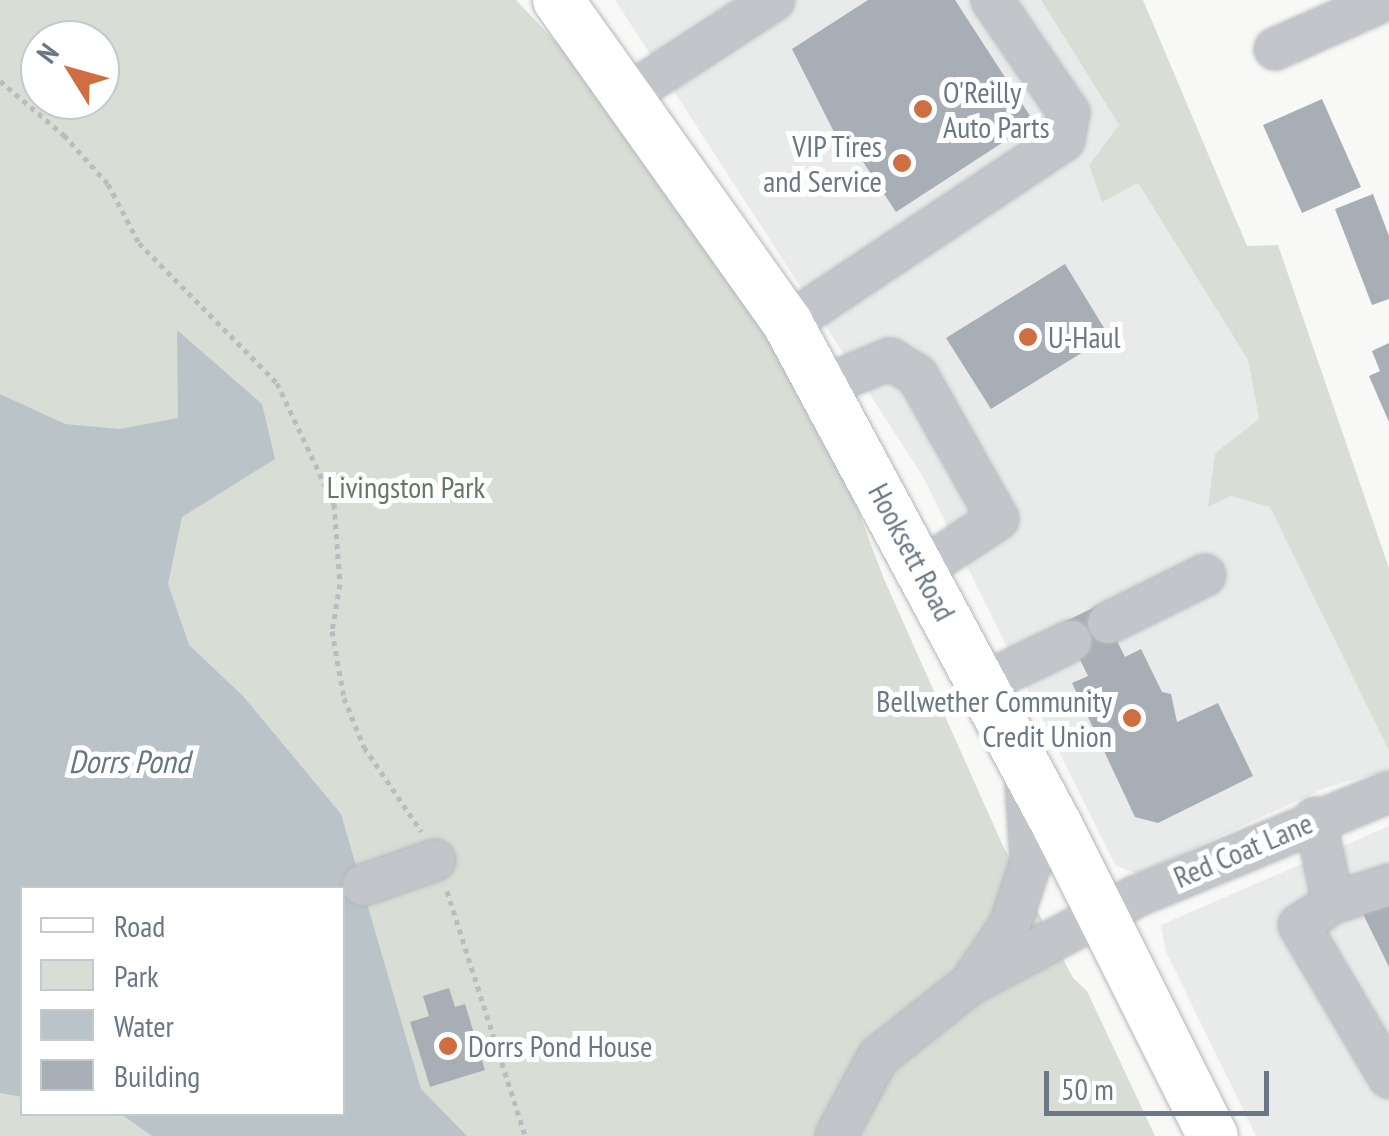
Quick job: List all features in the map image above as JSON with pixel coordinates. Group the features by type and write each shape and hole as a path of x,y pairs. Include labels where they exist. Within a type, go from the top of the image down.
{"main road":[{"name":"Hooksett Road","path":"558,0 788,324 922,569 1213,1136"}],"street":[{"path":"626,96 774,0"},
{"path":"788,324 1064,140 1069,113 992,0"},
{"path":"1274,49 1380,14"},
{"path":"822,387 890,359 917,375 998,519 922,569"},
{"path":"1108,622 1204,575"},
{"path":"982,684 1071,641"},
{"path":"836,1136 878,1057 970,984 1010,925 1031,862 1024,766"},
{"name":"Red Coat Lane","path":"970,984 1100,915 1315,818 1389,792"},
{"path":"1315,818 1333,903"},
{"path":"363,885 436,860"},
{"path":"1389,885 1333,903 1299,925 1389,1077"}],"path":[{"path":"0,81 64,135 108,184 139,242 277,382 334,504 340,584 332,631 344,698 364,747 436,860 525,1136"}],"shaded area":[{"path":"615,0 1041,0 1119,125 1089,165 1102,201 1138,183 1248,360 1259,419 1215,453 1209,506 1231,496 1270,506 1389,751 1389,770 1325,788 1137,874 1115,865 922,475"},
{"path":"1389,826 1389,1136 1256,1136 1166,952 1161,925"}],"green space":[{"name":"Livingston Park","path":"0,0 516,0 687,180 788,324 884,579 1002,844 1073,978 1087,991 1155,1136 0,1136"},
{"path":"1041,0 1143,0 1247,246 1278,245 1389,568 1389,751 1270,507 1231,496 1208,507 1215,453 1259,419 1248,360 1138,183 1102,202 1089,165 1119,125"}],"water":[{"name":"Dorrs Pond","path":"177,330 262,404 275,459 182,517 168,584 189,645 243,696 341,814 421,1089 467,1136 152,1136 124,1116 345,1116 345,886 20,886 20,1097 0,1093 0,394 65,424 120,429 178,418"}],"building":[{"name":"O'Reilly Auto Parts","path":"868,0 955,0 1034,122 896,212 846,136 835,134 792,49"},
{"path":"1322,99 1361,187 1302,213 1263,125"},
{"path":"1373,194 1389,236 1389,299 1372,305 1335,209"},
{"name":"U-Haul","path":"1065,264 1109,336 991,409 946,338"},
{"path":"1389,343 1389,422 1369,376 1380,371 1372,351"},
{"name":"Bellwether Community Credit Union","path":"1099,605 1125,657 1141,649 1162,692 1171,694 1177,722 1218,703 1253,776 1158,823 1135,817 1072,683 1088,676 1062,623"},
{"path":"1389,901 1389,967 1363,914"},
{"name":"Dorrs Pond House","path":"449,988 455,1007 465,1004 485,1070 430,1087 410,1022 429,1016 423,996"}],"place":[{"name":"O'Reilly Auto Parts","path":"923,109"},
{"name":"VIP Tires and Service","path":"902,163"},
{"name":"U-Haul","path":"1028,337"},
{"name":"Bellwether Community Credit Union","path":"1132,718"},
{"name":"Dorrs Pond House","path":"448,1046"}]}
